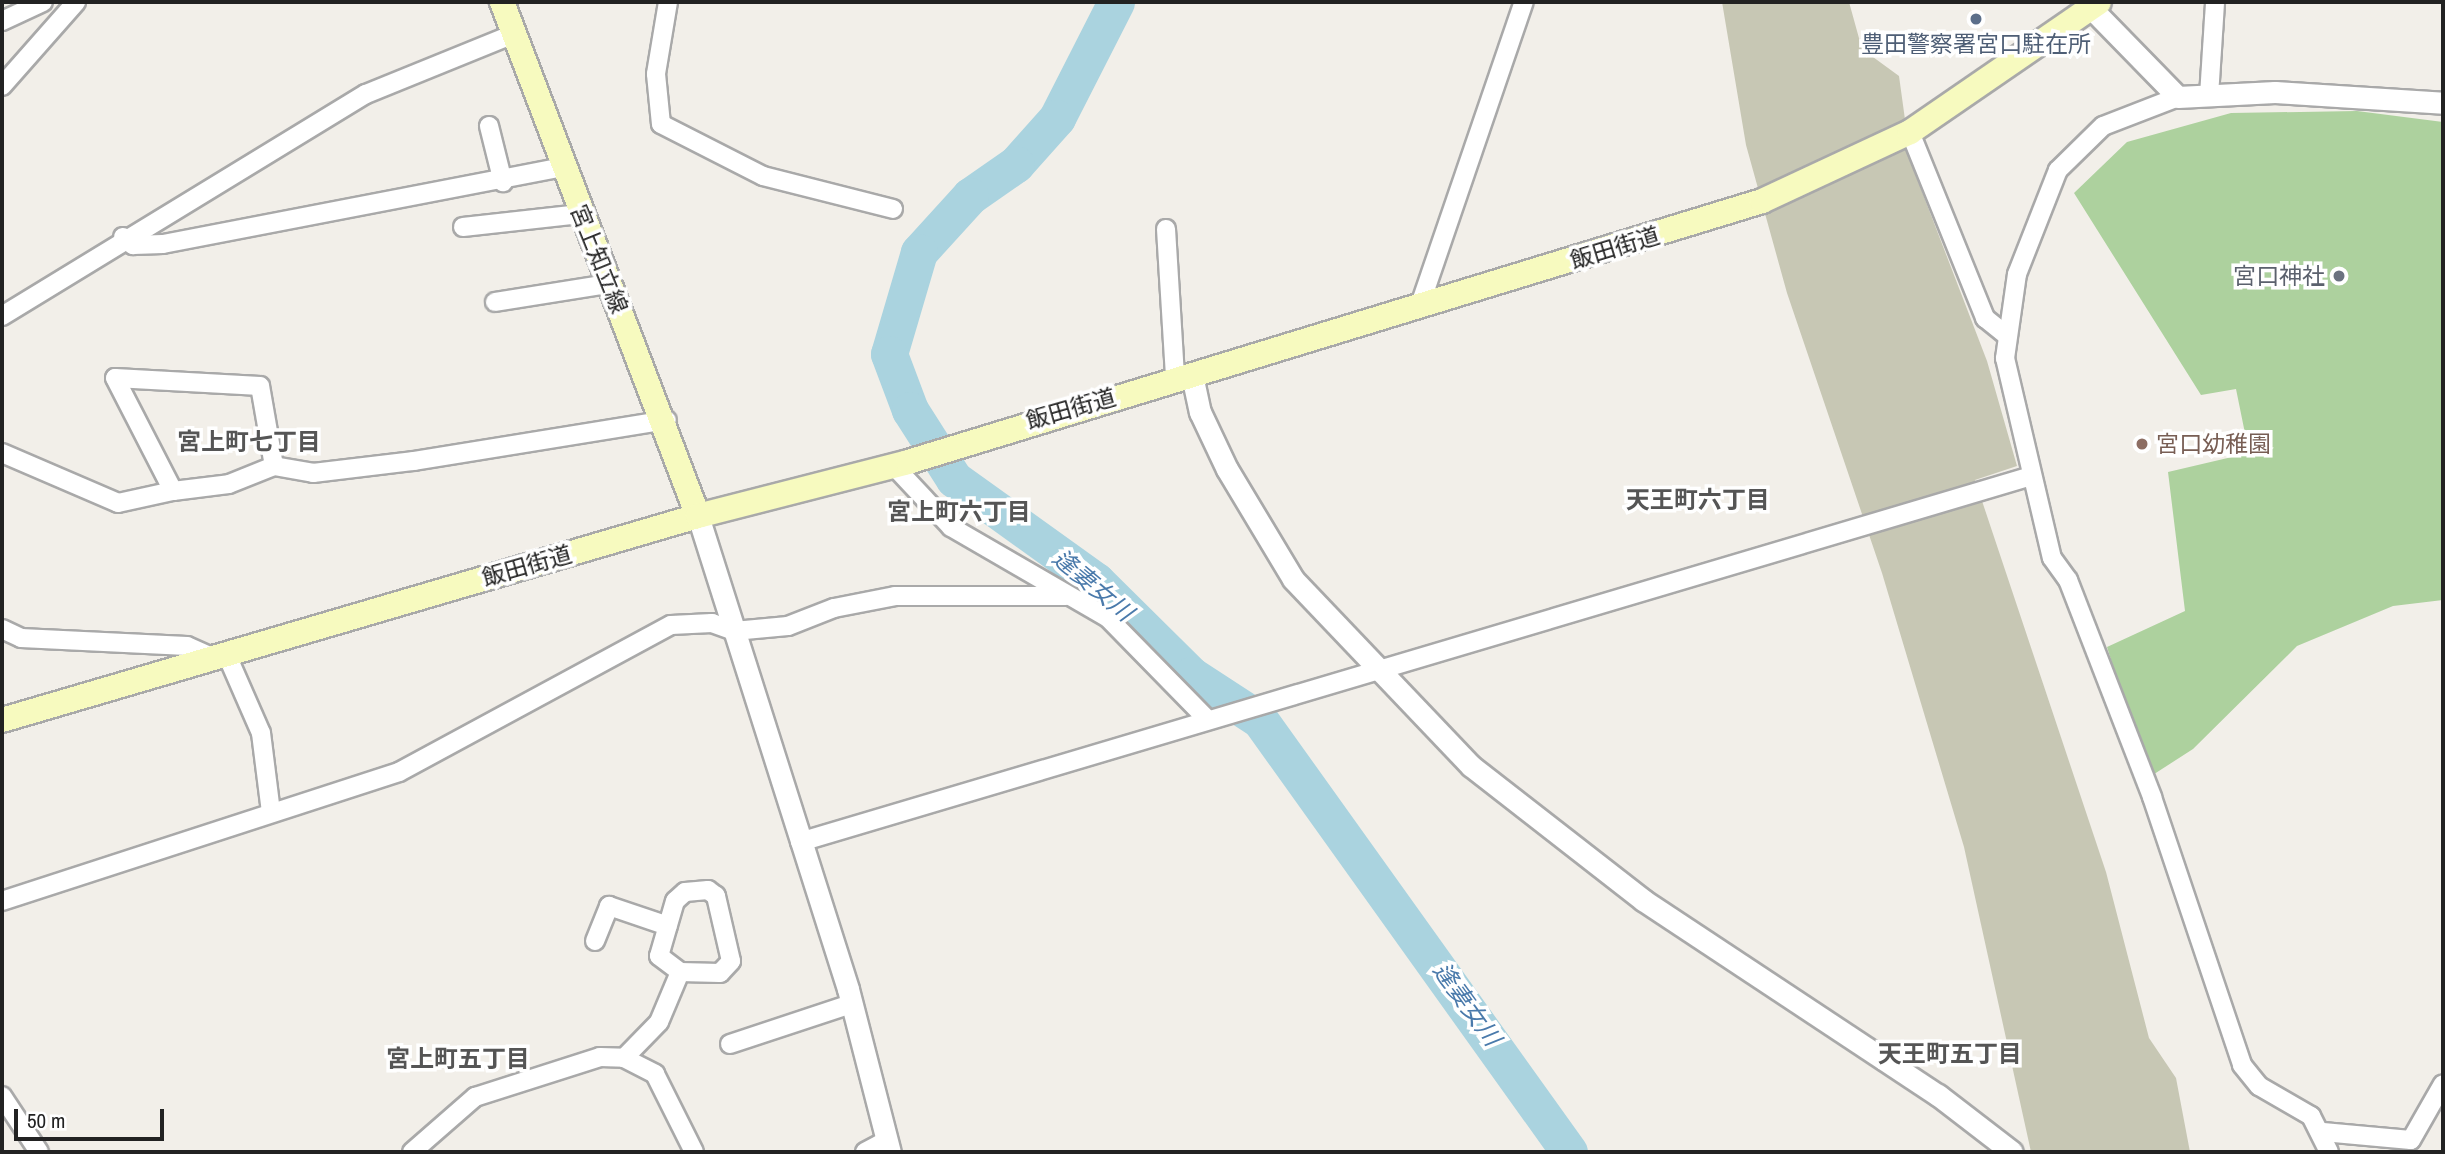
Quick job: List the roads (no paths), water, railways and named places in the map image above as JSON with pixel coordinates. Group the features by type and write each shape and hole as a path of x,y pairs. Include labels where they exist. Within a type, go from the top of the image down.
{"main road":[{"name":"宮上知立線","path":"502,2 580,214 667,420 698,516"},
{"name":"飯田街道","path":"2,720 698,516 901,464 1010,427 1184,377 1762,201 1910,132 2092,4"}],"street":[{"path":"2,21 43,2"},
{"path":"2,86 76,2"},
{"path":"668,2 656,74 661,124 763,176 893,209"},
{"path":"1420,305 1524,2"},
{"path":"2209,96 2215,2"},
{"path":"2092,4 2178,97"},
{"path":"2,316 123,237 366,94 514,34"},
{"path":"2329,1152 2323,1132 2311,1116 2259,1086 2242,1065 2152,797 2068,579 2052,558 2005,358 2006,334 2017,274 2058,170 2103,126 2178,97 2276,92 2443,103"},
{"path":"489,127 503,182"},
{"path":"1910,132 1985,318 2006,334"},
{"path":"123,237 133,245 163,244 503,182 564,167"},
{"path":"464,227 580,214"},
{"path":"1166,229 1184,377 1227,470 1293,579 1380,674 1471,766 1575,851 1938,1095 2012,1152"},
{"path":"495,302 608,284"},
{"path":"173,491 115,378 260,386 274,466"},
{"path":"2,453 118,503 173,491 229,484 274,466 313,473 414,461 667,420"},
{"path":"901,464 951,527 1066,596 1143,647 1213,719"},
{"path":"800,842 1213,719 1380,674 1635,590 2032,476"},
{"path":"698,516 851,1004 888,1147 865,1152"},
{"path":"2,901 399,772 671,625 712,623 734,631 788,626 877,598 1066,596"},
{"path":"2,629 21,638 187,646 219,655 261,733 271,813"},
{"path":"696,888 716,896 731,961 720,973 680,972 659,956 679,895 696,888"},
{"path":"595,941 609,906 668,926"},
{"path":"624,1058 659,1022 680,972"},
{"path":"730,1044 851,1004"},
{"path":"412,1152 475,1097 600,1057 624,1058 655,1074 694,1152"},
{"path":"2323,1132 2411,1140 2443,1084"},
{"path":"2,1096 39,1152"}],"waterway":[{"name":"逢妻女川","path":"1116,2 1057,118 1016,164 970,196 919,252 889,354 910,410 954,479 1096,581 1191,675 1260,720 1569,1152"}],"place":[{"name":"豊田警察署宮口駐在所","path":"1976,19"},
{"name":"宮口神社","path":"2339,276"},
{"name":"宮口幼稚園","path":"2142,444"}],"district":[{"name":"宮上町七丁目","path":"249,442"},
{"name":"天王町六丁目","path":"1698,500"},
{"name":"宮上町六丁目","path":"959,512"},
{"name":"天王町五丁目","path":"1950,1054"},
{"name":"宮上町五丁目","path":"458,1059"}]}
